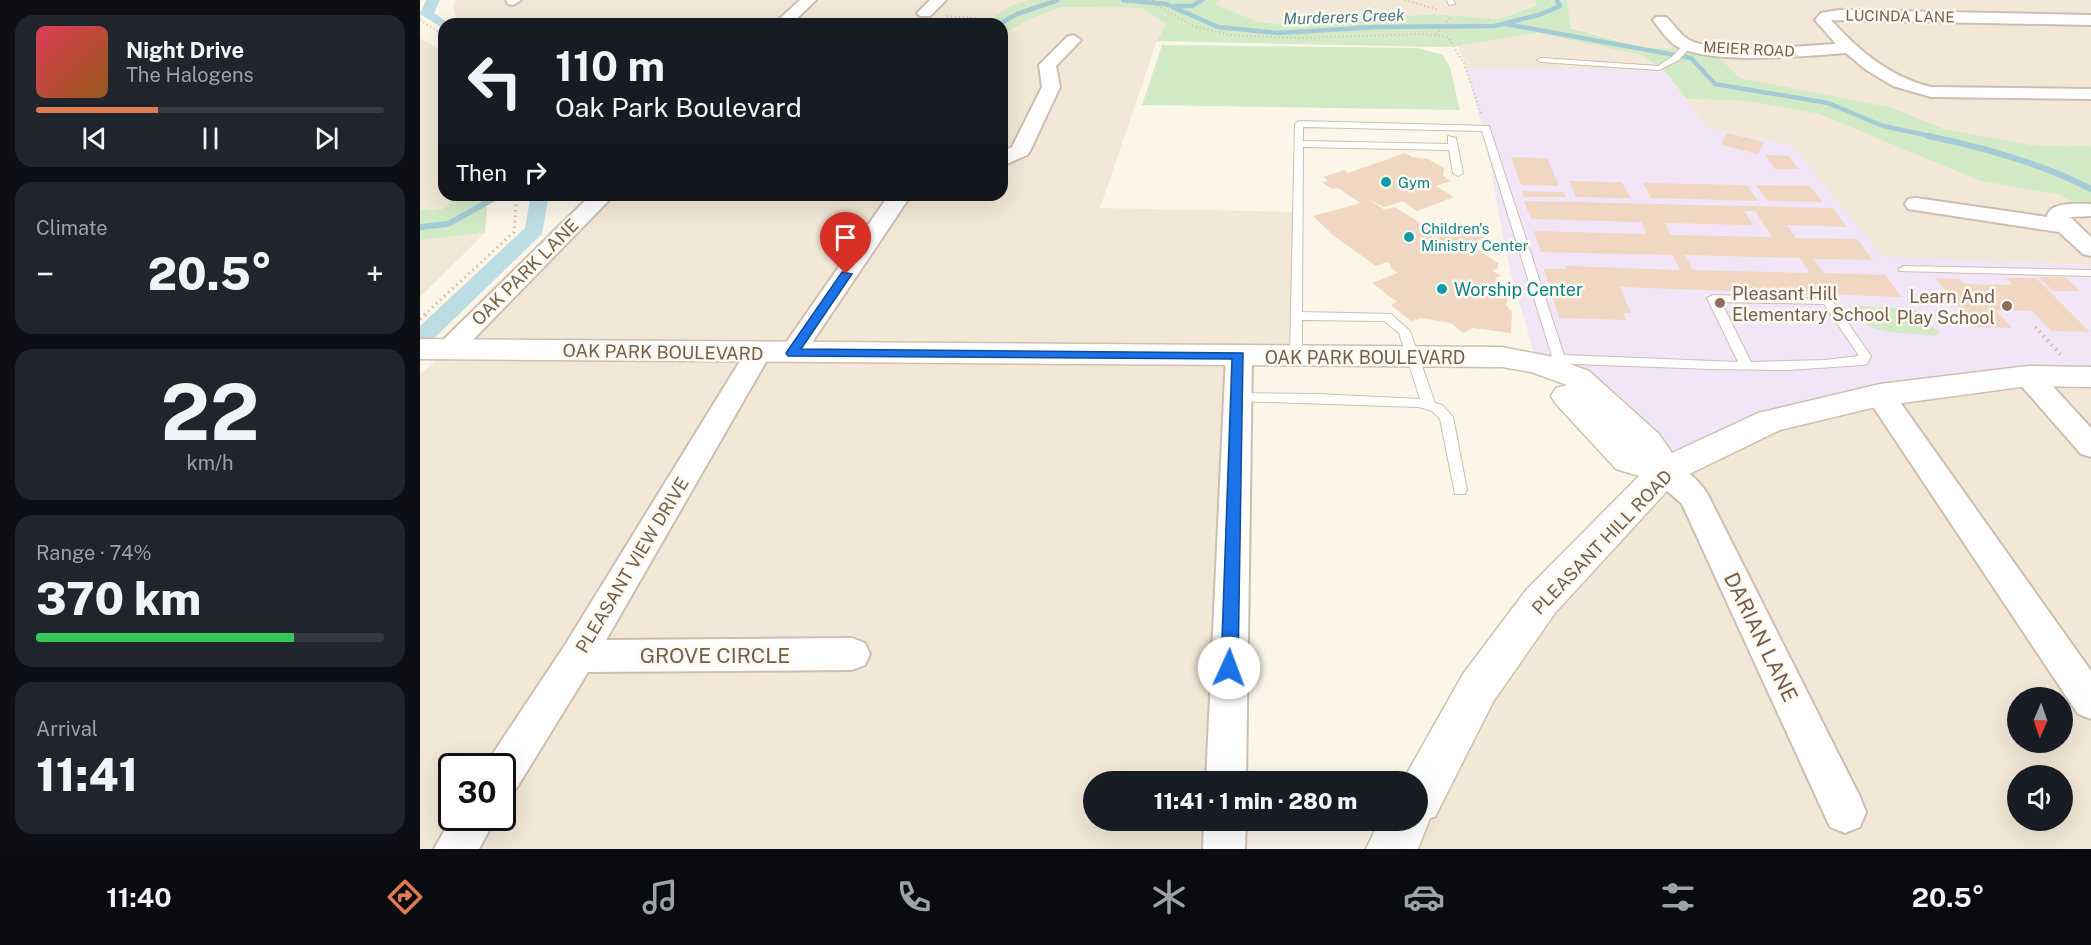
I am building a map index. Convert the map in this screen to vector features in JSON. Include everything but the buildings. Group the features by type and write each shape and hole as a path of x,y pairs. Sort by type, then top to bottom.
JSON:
{"street":[{"path":"789,18 809,0"},
{"path":"925,13 939,0"},
{"name":"LUCINDA LANE","path":"2091,20 1826,16 1823,20 1847,48 1909,88 1931,92 2091,94"},
{"name":"MEIER ROAD","path":"1661,20 1684,44 1681,52 1724,50 1787,52 1847,48"},
{"path":"1008,157 1020,151 1051,87 1047,65 1073,40"},
{"name":"OAK PARK LANE","path":"431,349 596,201"},
{"path":"792,353 896,201"},
{"path":"1916,204 2066,226"},
{"path":"2091,210 2063,211 2057,215 2091,249"},
{"name":"OAK PARK BOULEVARD","path":"431,349 1502,357 1549,364"},
{"name":"PLEASANT VIEW DRIVE","path":"516,753 578,656 758,353"},
{"path":"1226,771 1239,356"},
{"path":"1549,364 1554,382 1628,460 1665,471"},
{"path":"2028,376 2091,447"},
{"name":"PLEASANT HILL ROAD","path":"1428,781 1478,688 1540,601 1665,471 1770,421 1880,395 2028,376 2091,377"},
{"path":"1880,395 2091,702"},
{"name":"DARIAN LANE","path":"1665,471 1694,497 1845,812"},
{"name":"GROVE CIRCLE","path":"578,656 852,654"},
{"path":"455,849 467,831"},
{"path":"1224,849 1225,831"},
{"path":"1391,849 1401,831"}],"lane":[{"path":"1541,60 1659,68 1681,52"},
{"path":"1296,357 1299,124 1486,128 1549,364 1746,365 1822,365 1863,361 1865,356 1827,301 1713,298 1746,365"},
{"path":"1449,127 1458,173"},
{"path":"1299,144 1453,147"},
{"path":"1904,269 2091,273"},
{"path":"1297,316 1387,317 1404,331 1429,405"},
{"path":"1237,397 1317,398 1429,405 1443,412 1446,417 1460,490"}],"path":[{"path":"1005,18 1052,0"},
{"path":"1405,0 1442,11"},
{"path":"1153,1 1169,9 1182,22 1209,31 1301,37 1436,34 1448,38 1464,64 1486,128"},
{"path":"925,13 966,18"},
{"path":"420,20 438,31"},
{"path":"1436,34 1451,20"},
{"path":"420,319 514,232 517,201"}],"shaded area":[{"path":"456,0 1030,0 1012,5 992,18 456,18 453,6"},
{"path":"1222,0 1535,0 1538,4 1499,19 1435,14 1293,25 1259,22 1215,4"},
{"path":"1567,0 2091,0 2091,146 2032,145 1945,129 1890,107 1740,78 1710,49 1644,48 1571,27"},
{"path":"1063,7 1141,8 1166,24 1157,41 1100,208 1298,212 1296,357 1239,355 1226,771 1083,771 1083,831 1225,831 1224,849 420,849 420,374 448,350 597,201 1008,201 1008,32 1030,19"},
{"path":"1537,33 1642,55 1665,71 1466,68 1458,46"},
{"path":"420,38 438,49 438,201 453,201 443,209 420,210"},
{"name":"Pleasant Hill Elementary School","path":"1466,68 1665,71 1707,128 1793,146 1883,257 2091,265 2091,377 1770,421 1665,471 1647,442 1537,363 1509,267 1484,134"},
{"path":"1686,99 1747,101 1819,114 1980,181 2061,195 2081,210 2091,210 2091,265 1883,257 1793,146 1707,128"},
{"path":"485,233 420,297 420,240"},
{"path":"2091,377 2091,849 1391,849 1408,831 1428,831 1428,781 1478,688 1665,471 1770,421"}],"green space":[{"path":"1030,0 1222,0 1215,4 1259,22 1293,25 1435,14 1499,19 1537,5 1535,0 1567,0 1571,28 1644,48 1710,49 1740,78 1890,107 1945,129 2032,145 2091,146 2091,210 2081,210 2061,195 1980,181 1819,114 1747,101 1686,99 1665,71 1642,55 1537,33 1458,46 1438,47 1157,41 1166,24 1141,8 1063,7 1030,19 1008,32 1008,18 992,18 1012,5"},
{"path":"1162,45 1418,48 1443,55 1450,67 1460,110 1142,105"},
{"path":"453,201 488,201 485,233 420,240 420,210 443,209"},
{"path":"1854,305 1916,310 1927,324 1941,332 1935,336 1878,330 1859,319 1850,309"}],"waterway":[{"path":"433,0 427,14 438,21"},
{"name":"Murderers Creek","path":"1008,19 1058,0"},
{"name":"Murderers Creek","path":"1123,0 1166,4 1218,27 1277,33 1377,27 1494,26 1539,15 1560,6 1557,0"},
{"path":"1175,6 1192,6 1202,0"},
{"path":"1506,24 1691,58 1715,84 1828,103 1883,126 1935,137"},
{"path":"1928,136 2011,157 2091,189"},
{"name":"Murderers Creek","path":"420,227 448,224 489,201"},
{"path":"420,339 535,230 539,201"}],"place":[{"name":"Gym","path":"1386,182"},
{"name":"Children's Ministry Center","path":"1409,237"},
{"name":"Worship Center","path":"1442,289"},
{"name":"Pleasant Hill Elementary School","path":"1720,303"},
{"name":"Learn And Play School","path":"2007,306"}],"route":[{"path":"846,274 792,353 1239,356 1229,668"}]}
